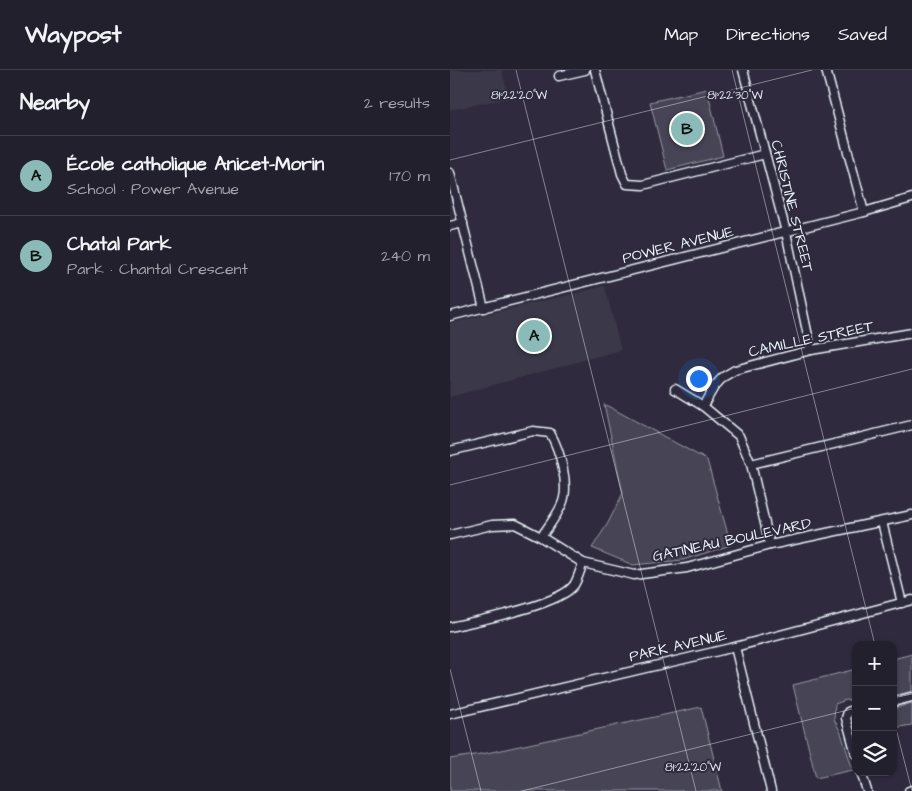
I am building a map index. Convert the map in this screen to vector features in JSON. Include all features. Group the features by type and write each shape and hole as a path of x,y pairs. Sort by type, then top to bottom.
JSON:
{"street":[{"path":"559,76 585,70"},
{"path":"595,70 622,174 627,184 643,186 765,154"},
{"name":"CHRISTINE STREET","path":"743,70 786,232 811,350"},
{"path":"826,70 864,212"},
{"path":"450,173 484,308"},
{"name":"POWER AVENUE","path":"450,316 786,232 912,198"},
{"path":"450,226 463,223"},
{"name":"CAMILLE STREET","path":"703,406 714,386 723,377 735,370 811,350 912,333"},
{"path":"675,389 703,406 739,436 751,464 770,545"},
{"path":"751,464 912,425"},
{"path":"450,451 533,431 550,433 556,444 566,488 562,504 541,537"},
{"name":"GATINEAU BOULEVARD","path":"450,535 492,525 515,524 541,537 583,563 634,575 687,568 770,545 912,515"},
{"path":"882,522 902,603"},
{"path":"450,627 532,607 558,597 574,586 583,563"},
{"name":"PARK AVENUE","path":"450,714 735,647 912,600"},
{"path":"735,647 771,791"},
{"path":"897,701 912,697"},
{"path":"852,710 848,712 846,718 852,740"},
{"path":"862,776 867,791"}],"shaded area":[{"path":"450,70 502,70 509,98 450,110"},
{"path":"707,89 723,156 667,170 650,102"},
{"path":"605,286 621,350 450,397 450,323"},
{"path":"604,404 707,460 731,545 683,560 633,565 592,548 608,523 623,493"},
{"path":"912,654 912,691 897,695 897,686 897,658"},
{"path":"852,670 852,701 846,700 835,704 834,719 841,733 852,770 816,778 793,685"},
{"path":"912,703 912,725 897,727 897,708"},
{"path":"701,707 722,791 450,791 450,759 487,753"}],"place":[{"name":"Chatal Park","path":"687,129"},
{"name":"École catholique Anicet-Morin","path":"534,336"}]}
